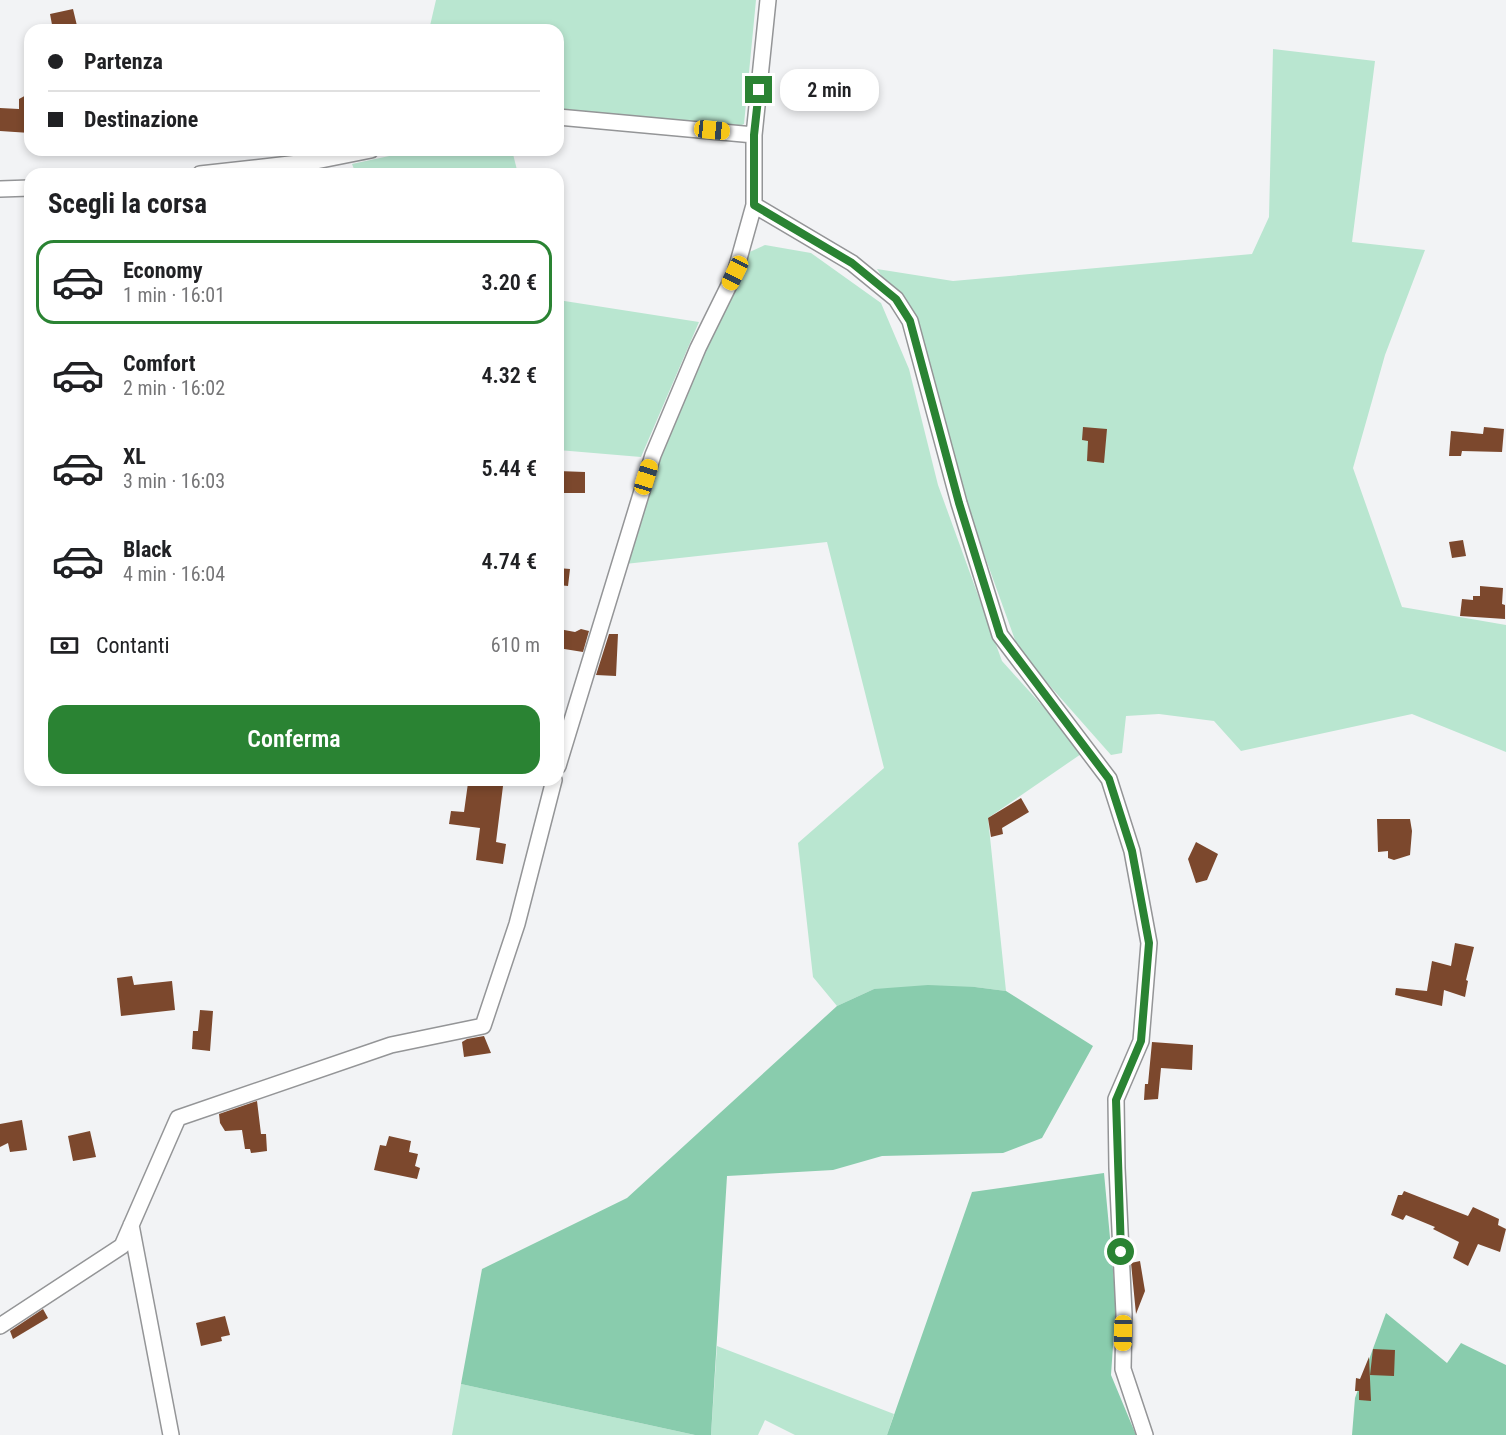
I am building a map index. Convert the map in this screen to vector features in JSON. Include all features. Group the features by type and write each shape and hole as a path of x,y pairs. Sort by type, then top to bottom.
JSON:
{"street":[{"path":"564,746 653,454 698,348 735,273 754,205 754,135 768,0"},
{"path":"564,118 754,135"},
{"path":"254,168 341,156"},
{"path":"0,189 24,188"},
{"path":"754,205 852,263 896,299 910,321 956,492 1000,635 1109,779 1132,851 1149,943 1141,1041 1116,1100 1117,1168 1124,1314 1123,1369 1145,1435"},
{"path":"0,1326 122,1246 178,1118 391,1045 483,1026 517,924 552,786"},
{"path":"131,1225 171,1435"}],"green space":[{"path":"436,0 756,0 744,124 732,129 564,113 564,24 430,24"},
{"path":"1273,49 1375,61 1352,242 1425,250 1385,355 1353,468 1402,607 1506,625 1506,752 1412,714 1241,751 1214,721 1159,714 1126,716 1122,753 1111,755 1019,651 957,479 917,331 877,269 953,281 1252,254 1269,217"},
{"path":"389,156 514,156 516,168 354,168 352,164"},
{"path":"765,245 811,253 881,303 909,369 938,485 1002,661 1084,752 988,818 1006,991 975,987 874,989 837,1006 813,977 798,843 884,768 827,542 625,564 672,398 743,255"},
{"path":"564,301 699,322 641,457 564,451"},
{"path":"928,985 1006,991 1093,1046 1042,1138 1003,1153 882,1156 833,1170 727,1176 711,1435 695,1435 461,1384 482,1269 627,1198 837,1006 874,989"},
{"path":"1104,1173 1116,1302 1111,1375 1136,1435 887,1435 972,1192"},
{"path":"1386,1313 1447,1363 1461,1343 1506,1365 1506,1435 1352,1435 1355,1398"},
{"path":"717,1346 894,1414 887,1435 795,1435 765,1420 758,1435 711,1435"},
{"path":"461,1384 695,1435 452,1435"}],"building":[{"path":"73,9 77,24 52,24 50,14"},
{"path":"24,96 24,133 0,131 0,108 19,109 19,99"},
{"path":"1083,427 1107,429 1104,463 1087,461 1088,441 1082,440"},
{"path":"1484,427 1504,429 1502,452 1462,451 1461,456 1449,456 1451,431 1483,434"},
{"path":"564,471 585,472 585,493 564,493"},
{"path":"1463,540 1466,556 1452,558 1449,542"},
{"path":"564,568 570,569 568,586 564,586"},
{"path":"1480,586 1503,588 1502,604 1505,605 1505,619 1460,616 1462,599 1473,600 1473,596 1480,596"},
{"path":"564,630 589,631 583,652 564,649"},
{"path":"609,634 618,634 616,676 596,675"},
{"path":"468,786 503,786 496,842 506,844 503,864 476,860 480,828 449,824 451,811 464,812"},
{"path":"1021,798 1029,812 1002,828 1003,834 991,837 988,818"},
{"path":"1377,819 1410,819 1412,831 1410,855 1394,860 1388,858 1388,851 1378,852"},
{"path":"1196,842 1218,854 1207,880 1196,883 1188,859"},
{"path":"1455,943 1474,947 1466,980 1468,981 1465,997 1444,990 1442,1006 1395,995 1396,988 1427,991 1432,961 1451,966"},
{"path":"132,976 134,985 172,981 175,1010 121,1016 117,978"},
{"path":"200,1010 213,1011 210,1051 192,1049 193,1031 198,1031"},
{"path":"484,1036 491,1053 464,1057 462,1042"},
{"path":"1152,1042 1193,1045 1192,1070 1161,1068 1158,1099 1144,1100 1145,1084 1148,1084"},
{"path":"257,1101 261,1134 266,1134 267,1151 251,1153 250,1149 245,1149 242,1130 225,1131 220,1123 219,1114"},
{"path":"22,1120 27,1150 10,1152 8,1143 0,1147 0,1124"},
{"path":"90,1131 96,1157 73,1161 68,1136"},
{"path":"389,1136 411,1141 409,1152 418,1154 415,1166 420,1168 417,1179 374,1170 380,1145 386,1146"},
{"path":"1404,1191 1468,1216 1473,1207 1499,1219 1498,1225 1506,1229 1500,1252 1478,1244 1468,1266 1453,1258 1459,1242 1433,1229 1435,1227 1406,1215 1403,1220 1391,1215 1398,1195 1402,1195"},
{"path":"1140,1261 1145,1291 1136,1314 1131,1263"},
{"path":"43,1309 48,1318 13,1339 10,1331"},
{"path":"225,1316 230,1335 221,1337 222,1341 201,1346 196,1323"},
{"path":"1373,1349 1395,1350 1394,1376 1370,1375"},
{"path":"1369,1357 1371,1401 1359,1400 1359,1391 1355,1391 1356,1378 1360,1379"}],"route":[{"path":"759,90 754,135 754,205 852,263 896,299 910,321 959,503 1000,635 1109,779 1132,851 1149,943 1141,1041 1116,1100 1121,1252"}]}
